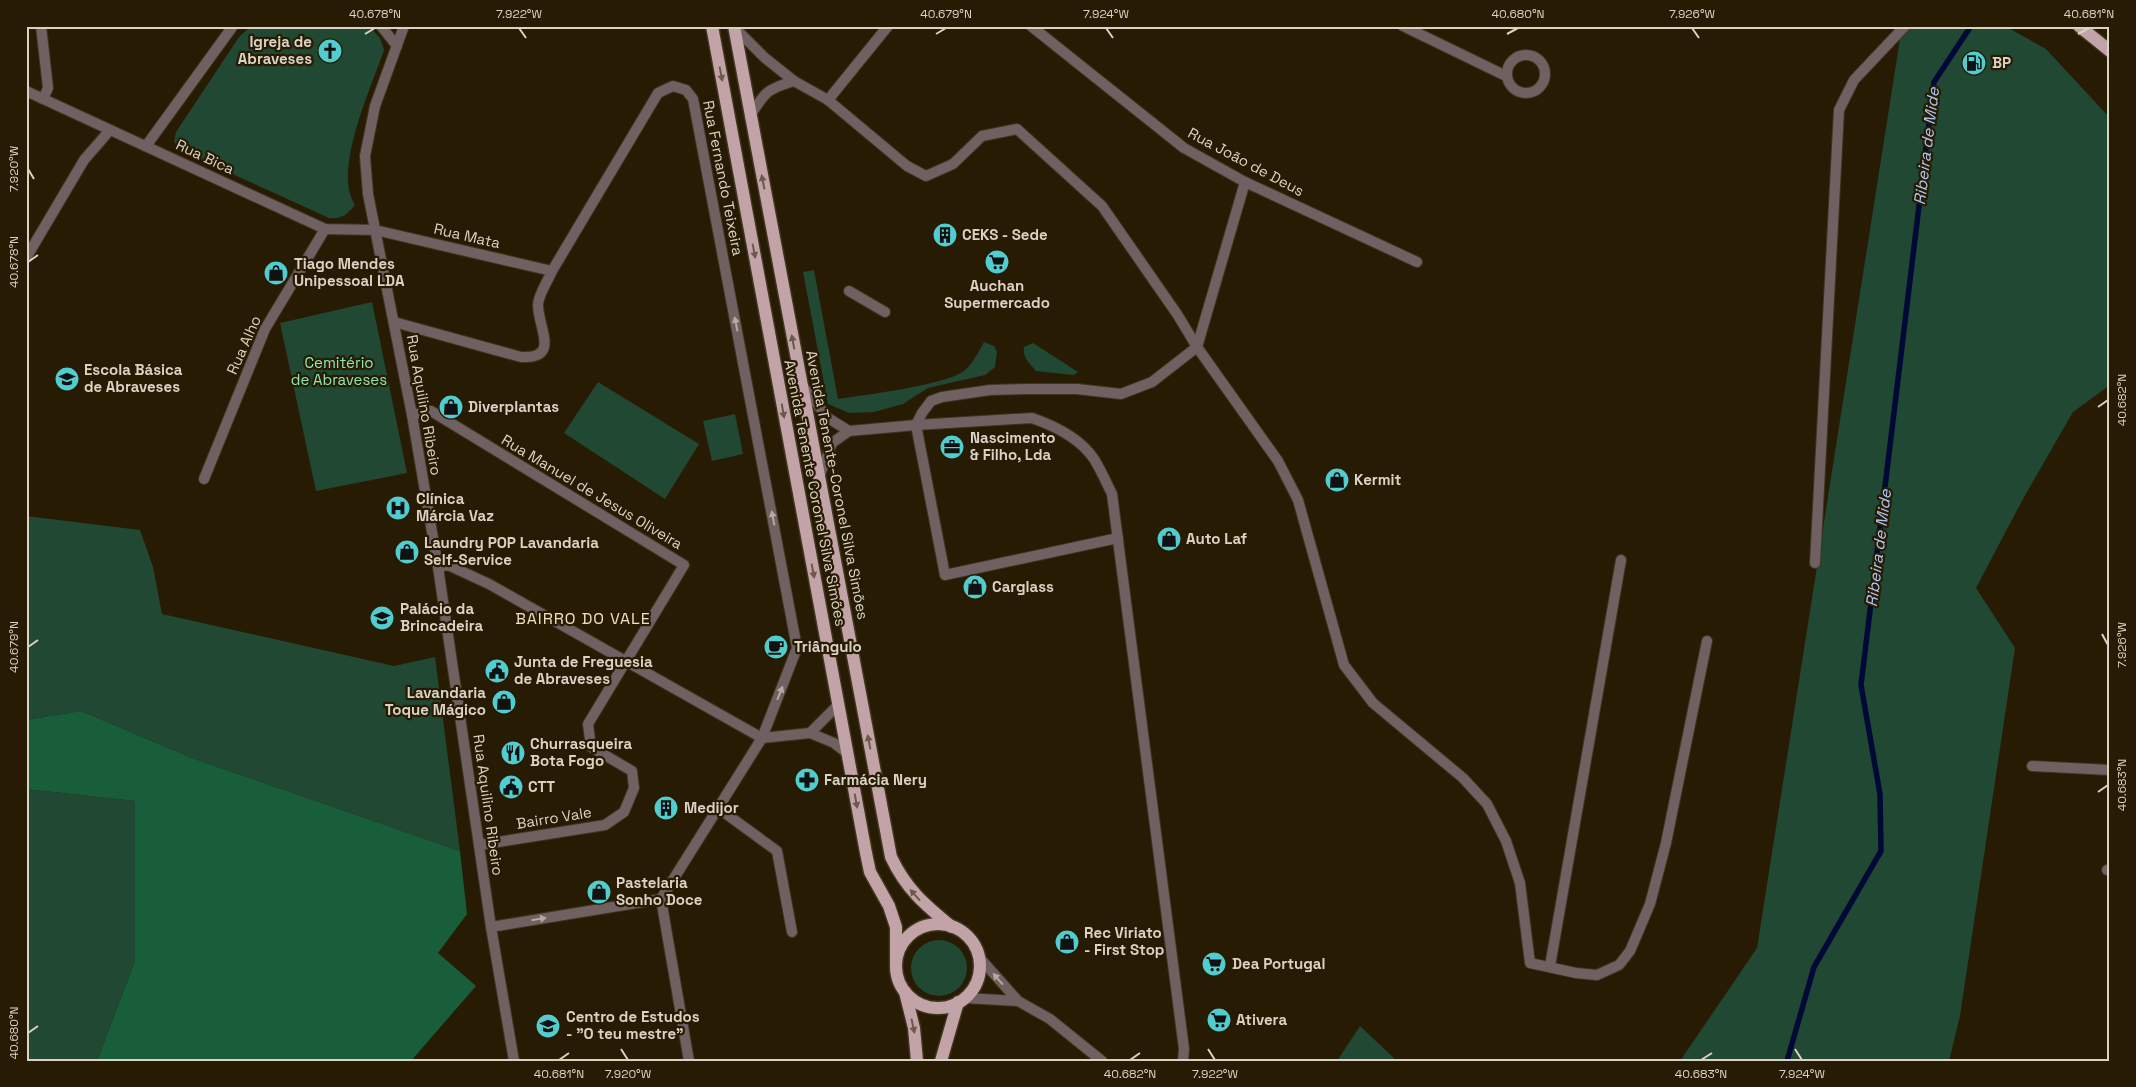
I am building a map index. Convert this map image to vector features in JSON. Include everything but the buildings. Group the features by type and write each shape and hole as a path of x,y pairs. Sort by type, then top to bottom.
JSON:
{"main road":[{"name":"Avenida Tenente Coronel Silva Simões","path":"712,26 870,872 889,906 896,927 896,961"},
{"path":"2079,26 2110,52"},
{"name":"Avenida Tenente-Coronel Silva Simões","path":"734,27 800,384 891,857 900,876 913,893 924,905 952,927"},
{"path":"918,1061 914,1028 904,992 899,982 896,961 906,938 916,930 940,924 952,927 969,939 979,957 979,971 976,984 962,1000 941,1061"},
{"path":"904,992 918,1003 935,1008 947,1007 962,1000"}],"street":[{"path":"42,26 48,88 43,99"},
{"path":"146,146 233,26"},
{"path":"381,26 397,46"},
{"name":"Rua Aquilino Ribeiro","path":"404,26 375,106 365,156 368,194 412,415 438,567 491,927 514,1061"},
{"path":"828,100 888,26"},
{"name":"Rua João de Deus","path":"1031,26 1184,148 1245,182 1417,262"},
{"path":"1403,26 1506,76"},
{"path":"1815,563 1840,110 1854,80 1905,26"},
{"path":"734,27 765,58 794,81 828,100 908,166 926,176 953,164 982,136 1017,128 1102,206 1177,314 1196,347 1278,461 1298,500 1344,665 1374,703 1463,778 1487,804 1506,841 1520,883 1530,963 1576,973 1598,975 1620,965 1630,951 1650,904 1666,843 1707,641"},
{"path":"750,116 762,97 771,88 794,81"},
{"name":"Rua Fernando Teixeira","path":"394,322 520,357 534,358 541,354 545,344 538,303 552,272 658,93 672,86 686,90 694,99 798,648 762,738 661,899"},
{"name":"Rua Bica","path":"26,91 325,229 375,230"},
{"path":"26,258 84,160 110,130"},
{"path":"1118,538 944,575 916,425 931,401 942,397 990,390 1027,389 1077,390 1121,394 1152,382 1196,347 1245,182"},
{"name":"Rua Alho","path":"204,479 265,329 325,229"},
{"name":"Rua Mata","path":"375,230 552,272"},
{"path":"849,291 885,312"},
{"path":"800,384 828,418 849,431"},
{"name":"Rua Manuel de Jesus Oliveira","path":"412,415 431,411 684,565 624,662"},
{"path":"819,478 832,444 849,431 916,425 1032,418 1066,432 1093,457 1112,494 1184,1049 1183,1061"},
{"path":"1550,966 1621,560"},
{"path":"438,567 448,565 489,584 624,662 762,738 810,733 834,743 847,753"},
{"name":"Bairro Vale","path":"479,845 605,825 624,812 634,788 632,771 591,747 588,724 624,662"},
{"path":"810,733 838,705"},
{"path":"2032,766 2110,770"},
{"path":"718,808 777,851 792,932"},
{"path":"491,927 661,899 689,1061"},
{"path":"979,957 1018,1001 1050,1019 1102,1061"},
{"path":"962,1000 1018,1001"}],"green space":[{"path":"251,26 369,26 380,38 384,50 363,106 351,151 348,172 349,190 355,205 344,216 329,218 180,150 174,142 176,132 239,37"},
{"path":"1902,26 2005,26 2046,49 2110,118 2110,385 2073,412 2023,499 1976,588 2015,648 1960,1016 1949,1061 1680,1061 1757,948"},
{"path":"814,270 838,399 924,385 956,375 971,364 984,342 994,346 997,352 995,367 985,375 928,388 903,404 874,412 849,413 828,404 803,272"},
{"name":"Cemitério de Abraveses","path":"372,302 407,473 316,491 280,323"},
{"path":"1033,343 1078,372 1074,375 1036,371 1024,354 1024,347"},
{"path":"598,382 699,444 665,499 564,433"},
{"path":"735,414 743,454 712,461 703,421"},
{"path":"26,516 140,530 153,567 162,614 394,666 435,657 460,851 192,758 81,711 26,720"},
{"path":"81,711 192,758 460,851 467,914 438,953 476,986 411,1061 97,1061 135,961 135,801 26,789 26,720"},
{"path":"26,789 135,801 135,961 97,1061 26,1061"},
{"path":"933,940 945,940 955,944 963,952 967,968 963,984 955,992 945,996 933,996 923,992 915,984 911,974 911,962 915,952 923,944"},
{"path":"1360,1026 1397,1061 1337,1061"}],"waterway":[{"name":"Ribeira de Mide","path":"1787,1061 1814,967 1881,851 1880,794 1861,685 1934,82 1971,26"}],"place":[{"name":"Igreja de Abraveses","path":"330,51"},
{"name":"BP","path":"1974,63"},
{"name":"CEKS - Sede","path":"945,235"},
{"name":"Auchan Supermercado","path":"997,262"},
{"name":"Tiago Mendes Unipessoal LDA","path":"276,273"},
{"name":"Escola Básica de Abraveses","path":"67,379"},
{"name":"Diverplantas","path":"451,407"},
{"name":"Nascimento & Filho, Lda","path":"952,447"},
{"name":"Kermit","path":"1337,480"},
{"name":"Clínica Márcia Vaz","path":"398,508"},
{"name":"Auto Laf","path":"1169,539"},
{"name":"Laundry POP Lavandaria Self-Service","path":"407,552"},
{"name":"Carglass","path":"975,587"},
{"name":"Palácio da Brincadeira","path":"382,618"},
{"name":"Triângulo","path":"776,647"},
{"name":"Junta de Freguesia de Abraveses","path":"497,671"},
{"name":"Lavandaria Toque Mágico","path":"504,702"},
{"name":"Churrasqueira Bota Fogo","path":"513,753"},
{"name":"Farmácia Nery","path":"807,780"},
{"name":"CTT","path":"511,787"},
{"name":"Medijor","path":"666,808"},
{"name":"Pastelaria Sonho Doce","path":"599,892"},
{"name":"Rec Viriato - First Stop","path":"1067,942"},
{"name":"Dea Portugal","path":"1214,964"},
{"name":"Ativera","path":"1219,1020"},
{"name":"Centro de Estudos - \"O teu mestre\"","path":"548,1026"}],"district":[{"name":"BAIRRO DO VALE","path":"583,618"}]}
